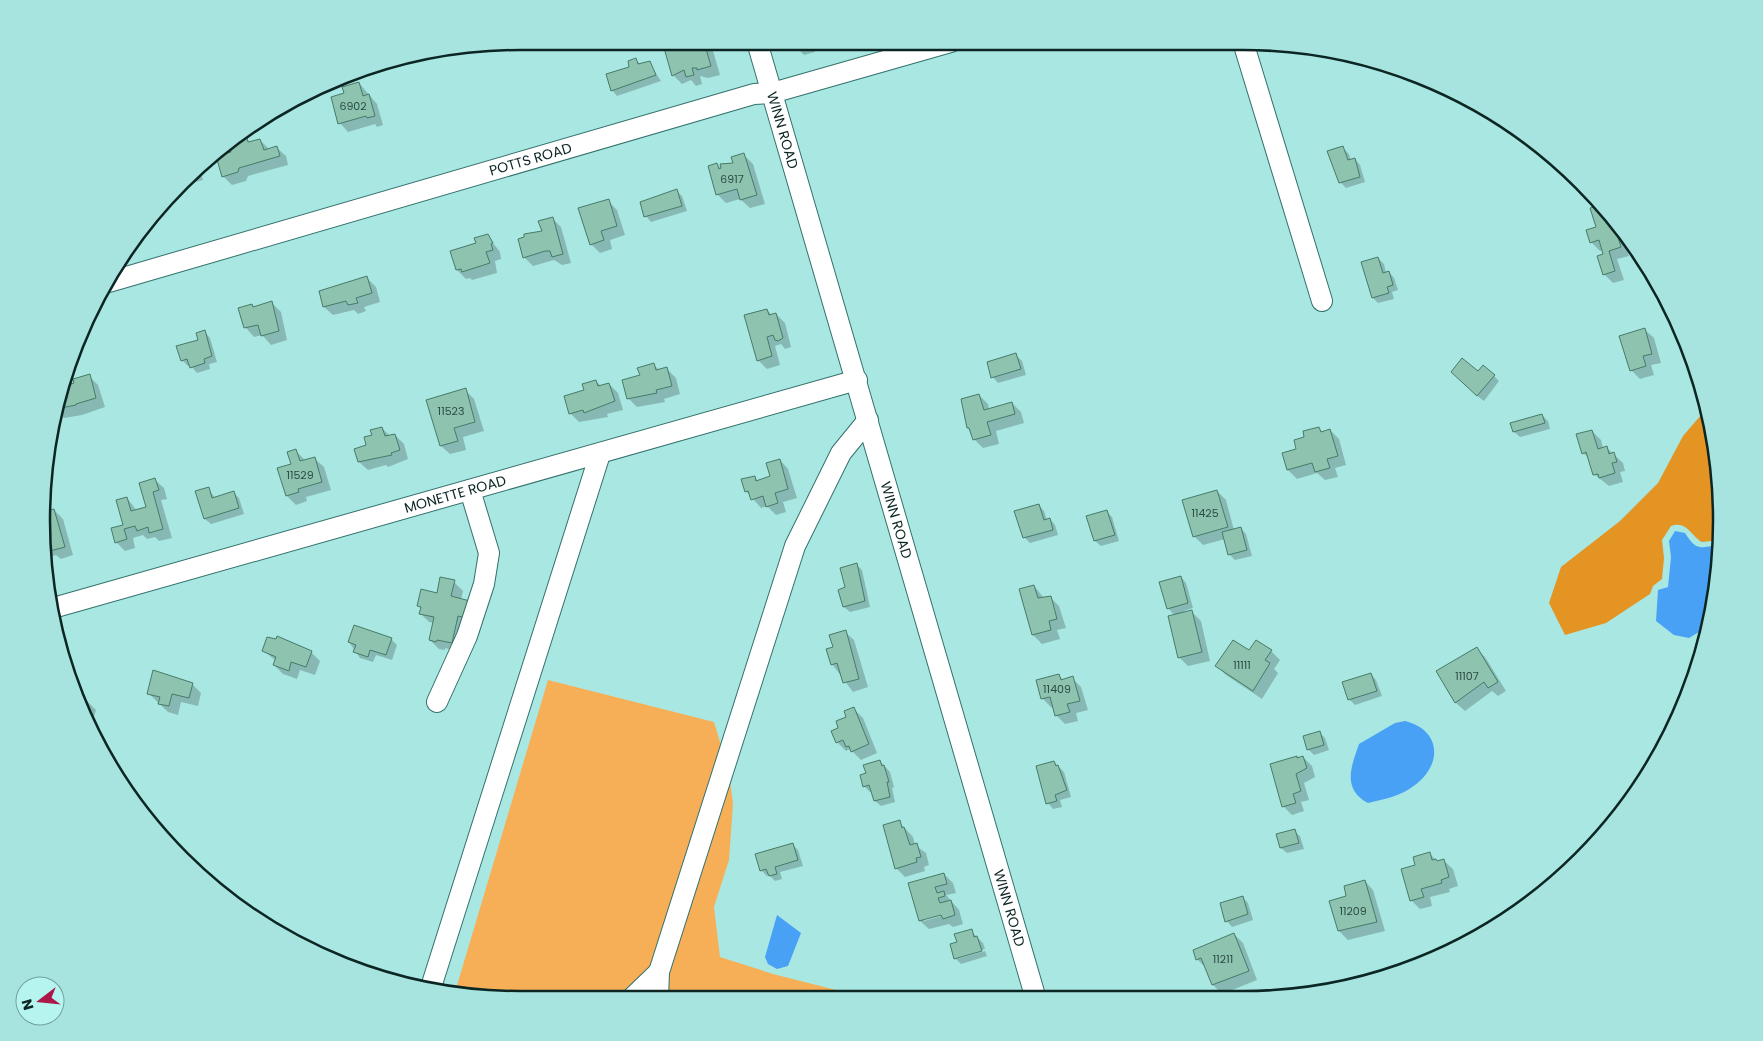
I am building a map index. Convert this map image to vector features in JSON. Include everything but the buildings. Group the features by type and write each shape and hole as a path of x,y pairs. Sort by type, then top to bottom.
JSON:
{"street":[{"name":"WINN ROAD","path":"759,50 1034,991"},
{"name":"POTTS ROAD","path":"116,280 754,94 772,93 923,50"},
{"path":"1245,50 1322,302"},
{"name":"MONETTE ROAD","path":"58,607 857,380"},
{"path":"659,991 660,972 795,546 841,453 868,420"},
{"path":"432,983 600,454"},
{"path":"437,702 467,636 484,584 490,553 470,490"},
{"path":"640,991 660,972"}],"shaded area":[{"path":"1701,415 1709,459 1712,490 1712,541 1702,542 1685,527 1681,525 1671,526 1662,540 1664,558 1662,579 1653,586 1650,594 1606,623 1565,635 1549,603 1561,567 1620,521 1658,483 1683,436"},
{"path":"548,680 714,722 729,772 733,804 729,860 714,907 720,957 773,974 838,991 520,991 457,987"}],"water":[{"path":"1675,531 1685,533 1696,546 1712,546 1709,582 1699,632 1689,638 1674,635 1656,621 1658,590 1668,587 1671,557 1669,541"},
{"path":"1405,721 1417,725 1426,732 1431,740 1434,758 1430,767 1424,777 1410,789 1393,797 1368,803 1354,791 1352,784 1351,769 1359,744 1395,723"},
{"path":"777,915 801,933 788,966 777,969 768,964 765,957"}]}
